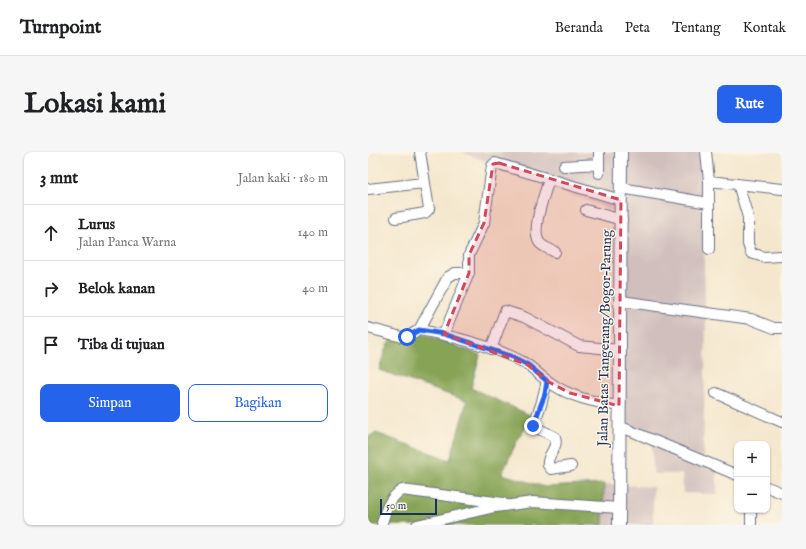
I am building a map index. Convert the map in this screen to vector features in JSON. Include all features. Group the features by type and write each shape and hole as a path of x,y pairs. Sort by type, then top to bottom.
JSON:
{"main road":[{"name":"Jalan Batas Tangerang/Bogor–Parung","path":"619,525 622,220 621,152"}],"street":[{"path":"396,218 428,212 429,206 420,152"},
{"path":"564,166 599,168 599,152"},
{"path":"706,152 709,181 709,249"},
{"path":"444,334 469,273 469,255 484,223 494,164 499,163 621,200"},
{"path":"549,179 539,214 537,237 541,244 555,252"},
{"path":"709,181 782,189"},
{"path":"368,189 424,182"},
{"path":"738,184 748,217 748,244 751,253 764,257 782,256"},
{"path":"621,188 709,203"},
{"path":"586,210 622,220"},
{"path":"368,328 402,338 407,337 419,330 448,277 451,274 469,273"},
{"path":"621,301 751,319 774,328 782,328"},
{"path":"491,349 505,311 524,317 579,346 620,350"},
{"path":"419,330 444,334 491,349 522,361 547,381 586,400 619,406"},
{"path":"547,381 541,405 532,426 555,437 556,440 554,450 548,460 548,465 551,469 571,466"},
{"path":"716,393 782,422"},
{"path":"619,426 734,474"},
{"path":"770,488 782,493"},
{"path":"382,523 387,505 395,495 402,490 513,504"},
{"path":"417,525 513,504 550,502 619,508"},
{"path":"751,513 751,525"}],"highlighted area":[{"path":"499,163 621,200 619,406 570,393 547,381 528,365 444,334 469,273 469,255 484,223 493,164"}],"shaded area":[{"path":"462,152 700,152 706,325 703,462 717,465 717,494 683,493 682,474 653,474 652,442 623,431 623,215"},
{"path":"604,484 653,487 653,525 603,525"}],"green space":[{"path":"413,330 480,355 471,388 532,416 517,441 502,474 545,487 604,484 603,525 368,525 368,437 376,433 450,460 467,401 379,370 388,343 397,336"}],"route":[{"path":"407,337 419,330 444,334 500,352 528,365 547,381 545,394 532,425 533,426"}]}
